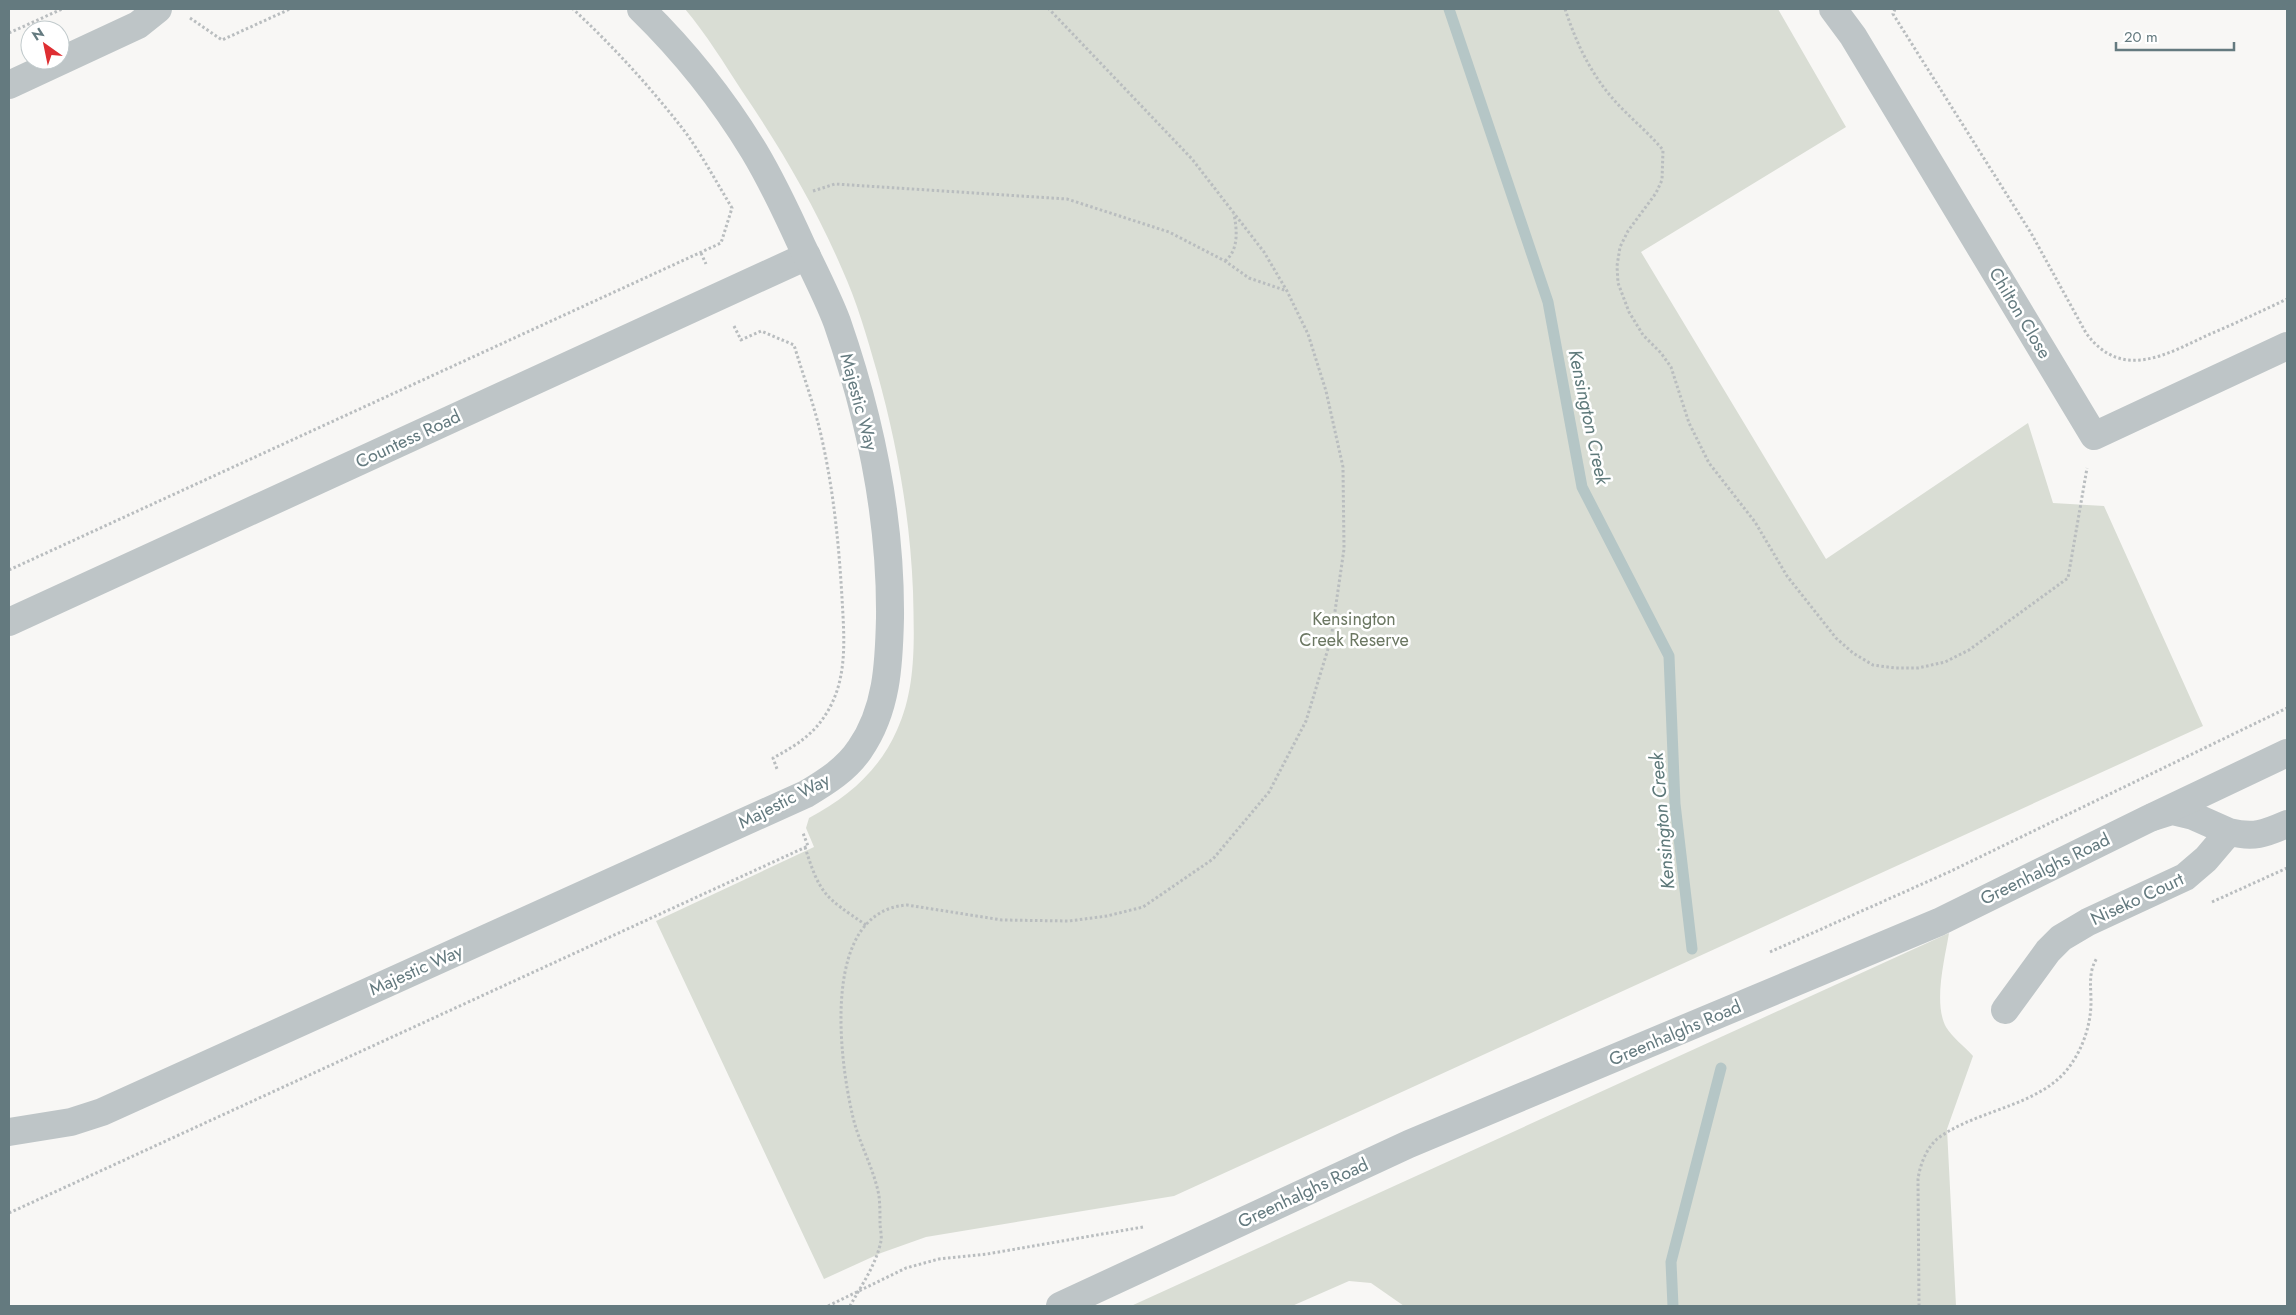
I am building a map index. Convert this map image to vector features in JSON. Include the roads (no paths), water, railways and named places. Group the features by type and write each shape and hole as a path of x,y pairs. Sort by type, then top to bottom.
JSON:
{"street":[{"path":"9,85 138,25 158,9"},
{"name":"Majestic Way","path":"9,1132 71,1122 102,1112 806,794 835,775 853,759 861,748 879,712 889,667 889,582 886,533 877,469 863,409 836,321 782,203 753,150 676,46 641,9"},
{"name":"Chilton Close","path":"1834,9 1853,36 2094,436 2287,346"},
{"name":"Countess Road","path":"9,622 807,256"},
{"name":"Greenhalghs Road","path":"1060,1306 1409,1144 1939,922 2148,819 2287,754"},
{"path":"2148,819 2172,811 2193,816 2229,832 2250,836 2260,835 2287,824"},
{"name":"Niseko Court","path":"2006,1010 2048,951 2061,938 2097,918 2185,878 2206,859 2229,832"}],"waterway":[{"name":"Kensington Creek","path":"1449,9 1548,302 1582,487 1669,656 1675,804 1692,949"},
{"name":"Kensington Creek","path":"1673,1306 1671,1262 1721,1068"}],"park label":[{"name":"Kensington Creek Reserve","path":"1354,629"}]}
